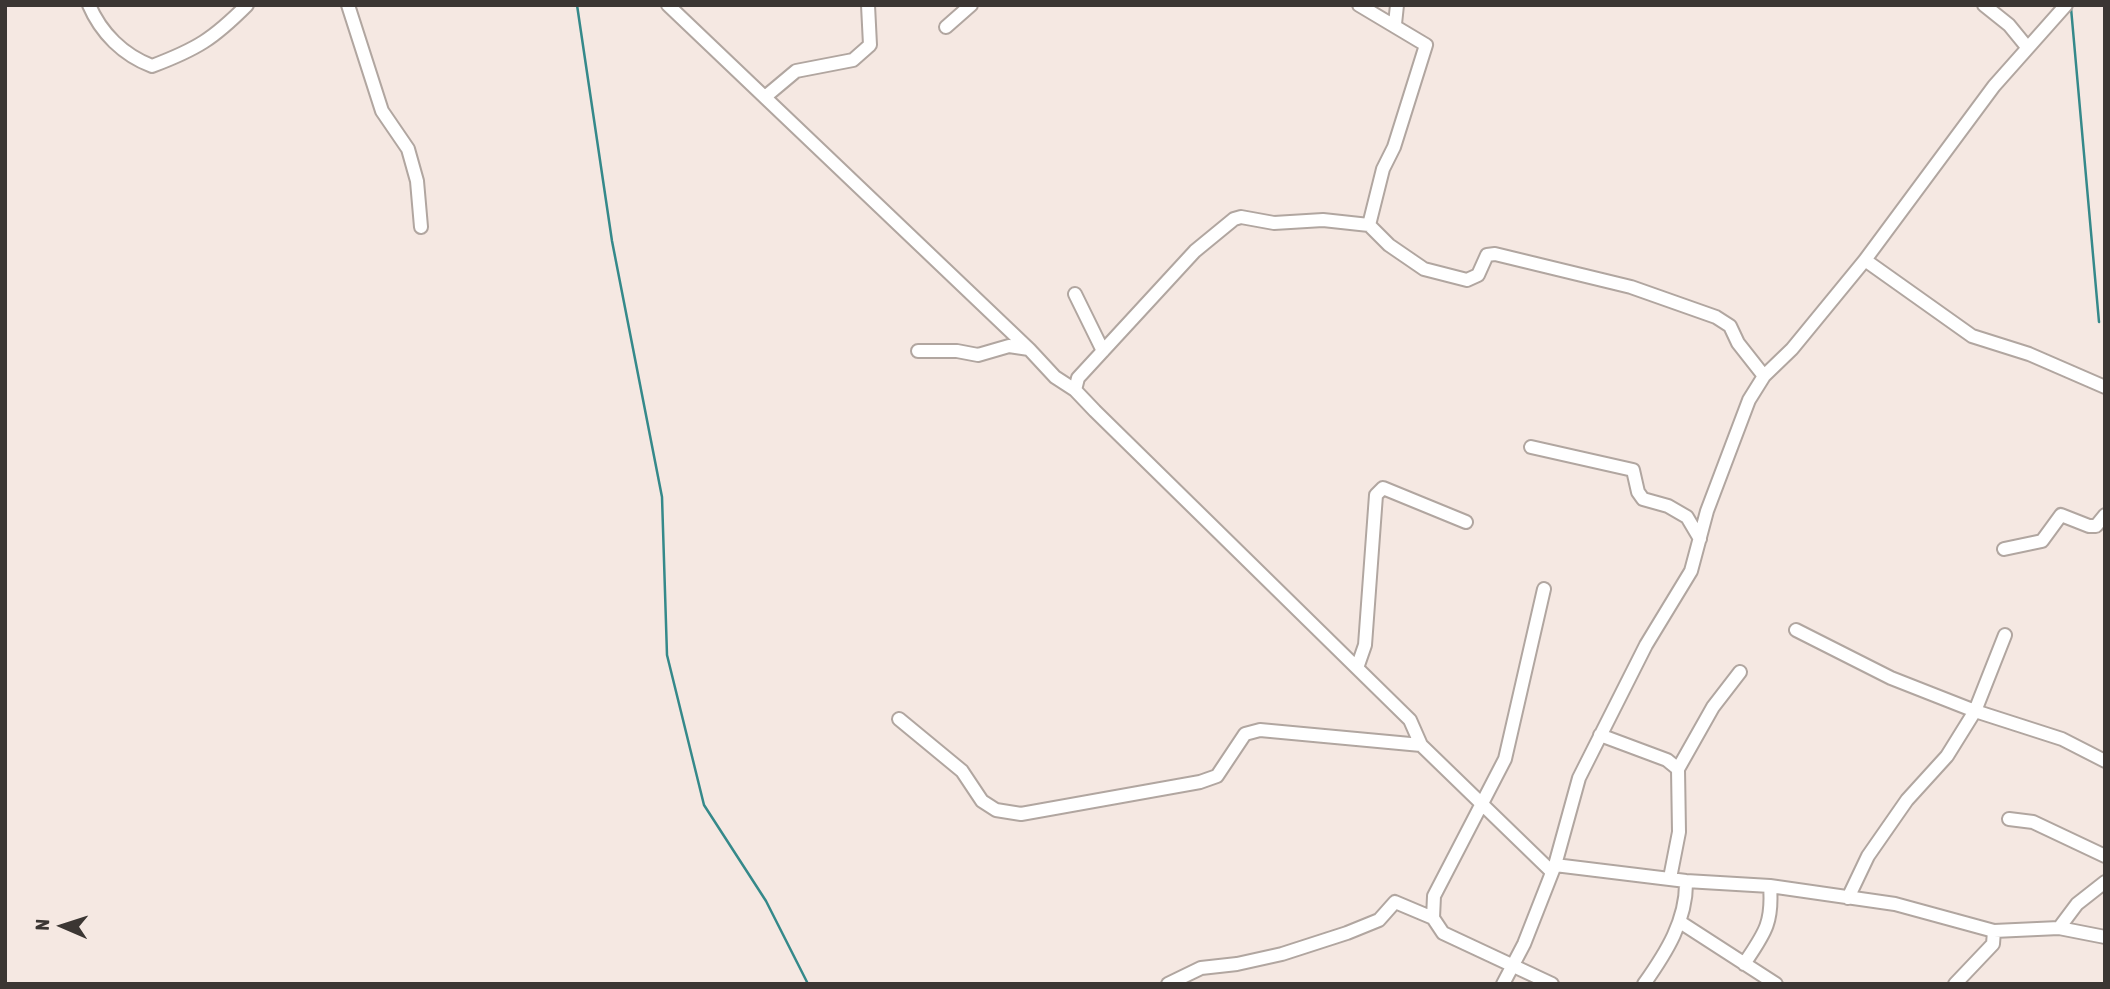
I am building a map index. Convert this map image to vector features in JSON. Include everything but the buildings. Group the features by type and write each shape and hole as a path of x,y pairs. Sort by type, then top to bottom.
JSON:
{"street":[{"path":"89,5 98,26 134,59 152,66 182,55 214,37 247,5"},
{"path":"348,5 382,111 408,149 417,181 421,227"},
{"path":"667,5 1029,349 1055,377 1075,390 1228,544 1410,720 1421,745 1553,869 1770,886 1895,904 1955,918 1994,931 2059,928 2105,937"},
{"path":"765,97 796,71 853,60 870,46 868,5"},
{"path":"946,27 971,5"},
{"path":"1359,5 1395,24 1426,45 1394,147 1383,169 1369,225"},
{"path":"1395,24 1397,5"},
{"path":"1984,5 2009,24 2027,47"},
{"path":"1503,984 1553,869 1579,778 1646,645 1691,571 1707,511 1749,400 1764,376 1792,349 1865,260 2027,47 2066,5"},
{"path":"1075,390 1077,378 1195,251 1241,216 1274,223 1322,220 1369,225 1389,245 1424,268 1456,277 1474,280 1487,255 1495,254 1631,287 1716,317 1730,326 1738,343 1764,376"},
{"path":"1865,260 1924,300"},
{"path":"1865,260 1972,336 2029,354 2105,387"},
{"path":"1075,294 1103,351"},
{"path":"918,351 957,351 978,355 1009,346 1029,349"},
{"path":"1531,447 1633,470 1638,492 1643,499 1687,516 1700,539"},
{"path":"1357,668 1365,645 1376,495 1383,488 1466,522"},
{"path":"2004,549 2042,541 2061,516 2096,526 2105,515"},
{"path":"1433,918 1434,896 1505,759 1544,589"},
{"path":"1796,630 1891,678 1975,711 2062,739 2105,761"},
{"path":"1848,898 1868,856 1907,800 1947,756 1975,711 2005,635"},
{"path":"1670,878 1679,832 1678,769 1713,707 1740,672"},
{"path":"899,719 962,771 982,801 996,810 1021,814 1200,782 1217,776 1245,734 1260,730 1421,745"},
{"path":"1600,735 1667,760 1678,769"},
{"path":"2008,819 2033,822 2105,856"},
{"path":"1644,984 1665,954 1680,922 1686,881"},
{"path":"2059,928 2077,904 2105,882"},
{"path":"1744,964 1762,937 1772,913 1770,886"},
{"path":"1168,984 1201,968 1237,964 1282,954 1347,933 1379,920 1395,902 1433,918 1443,933 1552,984"},
{"path":"1680,922 1776,984"},
{"path":"1955,984 1993,944 1994,931"}],"waterway":[{"path":"577,5 612,241 662,497 667,655 704,805 766,901 808,984"},
{"path":"2071,8 2099,322"}]}
